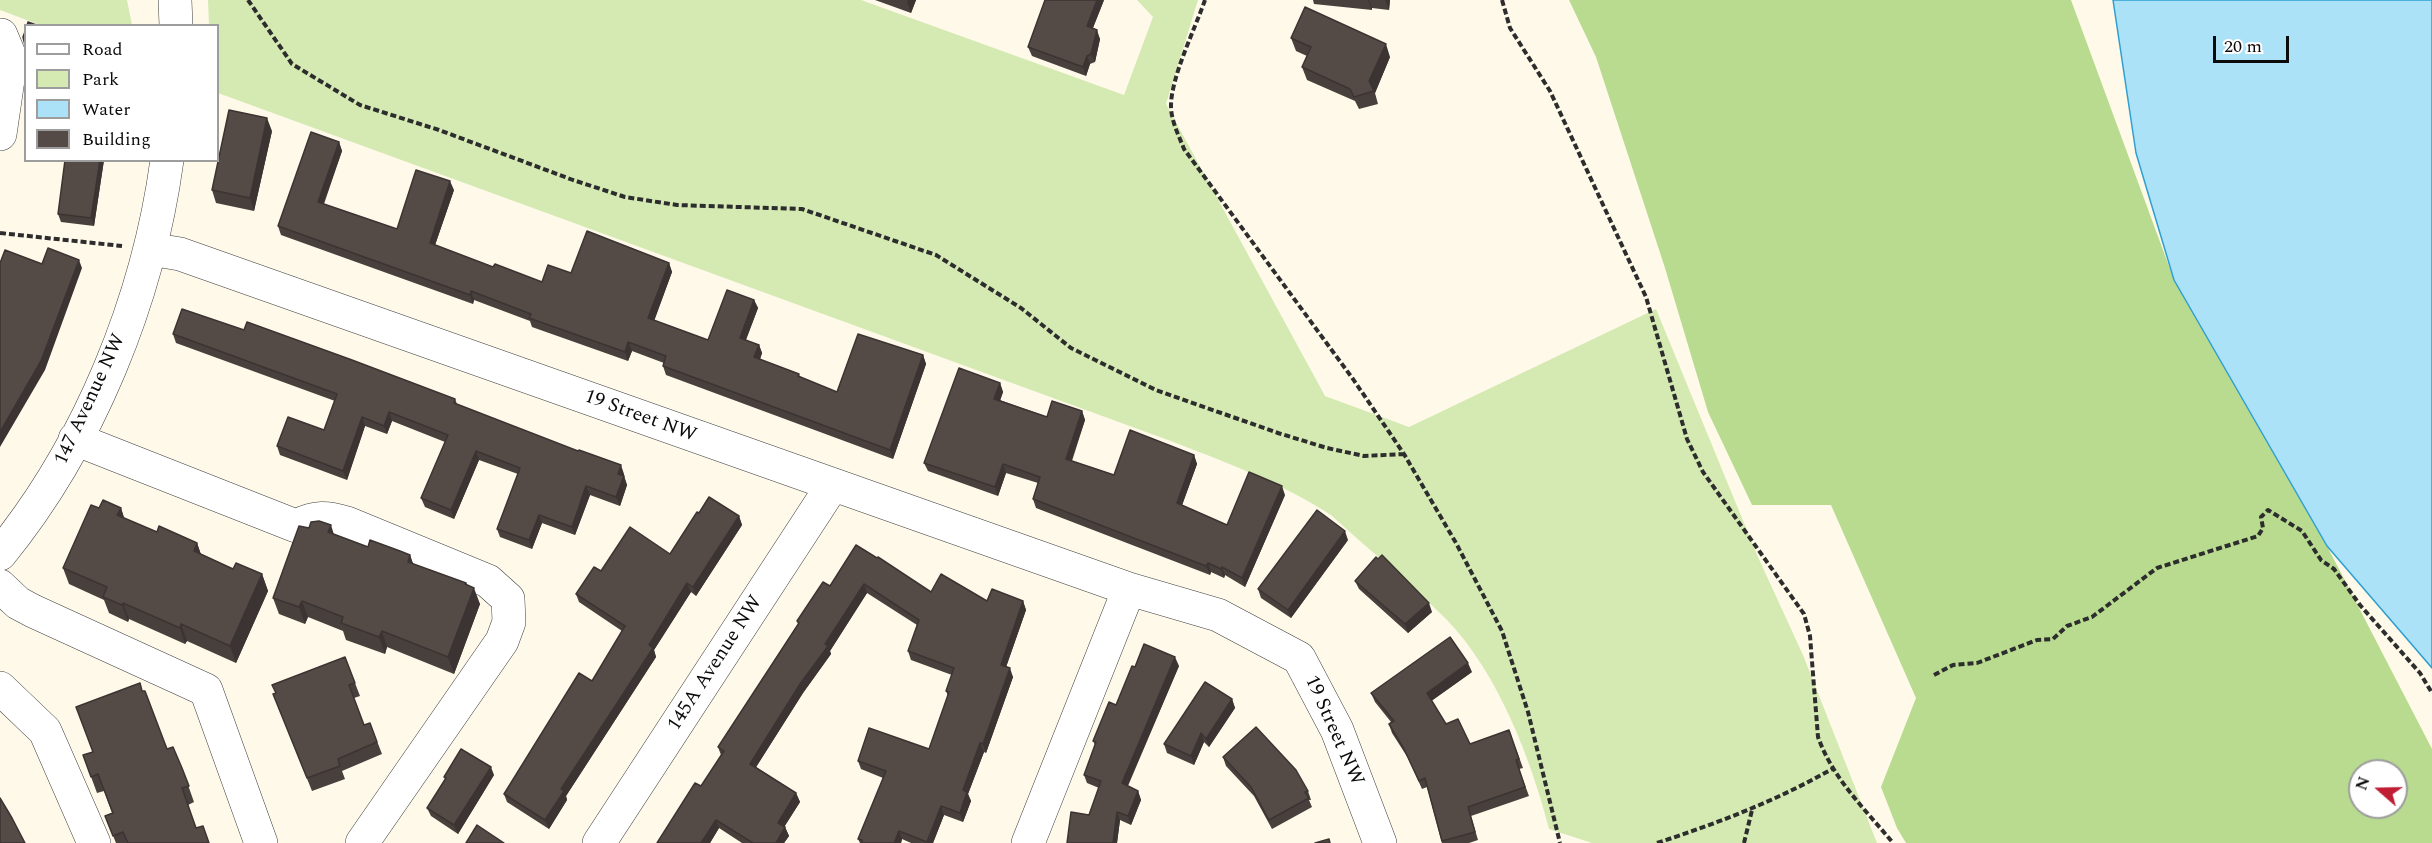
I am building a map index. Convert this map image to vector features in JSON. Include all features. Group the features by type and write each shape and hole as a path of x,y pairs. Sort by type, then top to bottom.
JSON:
{"street":[{"path":"175,0 176,24"},
{"path":"0,134 11,59 1,35"},
{"name":"147 Avenue NW","path":"0,554 47,489 104,383 129,319 150,249 167,162"},
{"name":"19 Street NW","path":"150,249 180,254 832,486 1129,589 1218,615 1299,658 1337,730 1380,843"},
{"path":"75,439 296,526 310,519 325,516 347,523 488,581 508,599 509,621 502,641 362,843"},
{"name":"145A Avenue NW","path":"599,843 832,486"},
{"path":"0,586 18,603 33,611 206,690 261,843"},
{"path":"1028,843 1129,589"},
{"path":"0,688 45,731 94,843"}],"path":[{"path":"248,0 292,64 360,105 439,130 625,197 677,205 802,209 936,255 1021,308 1071,348 1156,390 1278,434 1327,448 1364,456 1404,454"},
{"path":"1205,0 1174,87 1171,108 1174,124 1184,149 1353,379 1404,454 1451,534 1502,631 1528,712 1560,843"},
{"path":"1502,0 1510,28 1550,91 1646,297 1687,439 1703,472 1804,614 1810,636 1818,737 1832,769 1893,843"},
{"path":"0,233 150,249"},
{"path":"1934,675 1953,665 1977,663 2037,640 2053,639 2067,626 2092,617 2157,568 2258,536 2263,528 2261,517 2268,510 2302,531 2321,560 2334,569 2360,605 2420,673 2432,693"},
{"path":"1657,843 1752,810 1794,791 1832,769"},
{"path":"1744,843 1752,810"}],"green space":[{"path":"0,0 127,0 132,24 37,24 0,10"},
{"path":"208,0 861,0 1124,95 1153,17 1137,0 1198,0 1166,104 1325,396 1409,427 1656,309 1758,557 1803,655 1877,843 1592,843 1549,829 1533,774 1510,718 1482,665 1465,641 1419,593 1331,515 1312,503 1231,465 1168,440 219,93 219,24 209,24"},
{"path":"1569,0 2071,0 2174,280 2327,546 2432,749 2432,843 1906,843 1897,828 1881,787 1916,698 1831,505 1752,505 1708,412 1665,268 1596,57"}],"water":[{"path":"2113,0 2432,0 2432,668 2327,546 2174,280 2136,153"}],"building":[{"path":"1045,0 1097,0 1087,26 1097,30 1091,54 1087,56 1083,67 1028,47"},
{"path":"1305,7 1386,44 1369,81 1374,91 1354,97 1350,89 1302,67 1311,47 1291,38"},
{"path":"229,110 267,118 250,198 212,190"},
{"path":"311,132 339,142 318,202 397,229 416,170 450,181 430,243 493,267 495,264 542,282 548,265 571,273 587,231 669,263 648,318 708,340 727,290 754,300 740,338 759,345 754,357 799,374 798,376 837,392 858,334 923,355 890,450 663,366 666,356 628,342 625,352 529,318 531,314 471,291 470,295 278,226"},
{"path":"65,162 100,162 91,218 58,214"},
{"path":"48,248 79,260 41,361 0,432 0,263 5,250 42,264"},
{"path":"182,309 244,330 247,322 455,399 454,403 578,451 621,465 618,474 624,476 616,497 586,486 572,527 539,515 529,540 497,529 520,468 476,451 451,510 421,498 448,435 389,412 384,426 362,417 343,471 277,446 288,417 324,430 337,394 173,334"},
{"path":"959,368 1000,383 994,399 1047,417 1052,401 1082,411 1066,459 1114,475 1130,430 1194,455 1177,503 1227,525 1249,472 1282,486 1242,578 1222,567 1221,569 1208,563 1206,566 1033,499 1040,477 1003,464 995,487 924,463"},
{"path":"709,497 739,516 693,587 687,583 649,645 653,648 561,789 564,791 545,820 504,794 579,673 592,681 625,626 576,594 594,567 601,571 630,527 670,554"},
{"path":"103,500 121,508 117,515 157,532 159,526 197,543 194,551 233,569 236,563 262,574 230,646 181,624 180,628 123,603 122,605 103,597 107,587 63,568 91,505 99,508"},
{"path":"1317,510 1345,531 1288,610 1258,589"},
{"path":"319,521 331,525 328,532 368,547 370,540 400,551 410,555 408,562 474,588 448,657 382,631 379,637 341,623 343,617 302,601 299,607 273,598 299,526 309,528 311,522"},
{"path":"856,545 931,592 941,574 987,601 992,589 1023,601 1001,665 1010,668 983,744 980,743 963,790 967,792 960,813 941,806 927,842 899,831 894,843 862,843 862,840 858,839 886,771 858,761 869,728 929,749 949,692 946,691 954,668 908,651 919,620 864,584 825,644 828,646 800,684 750,764 796,793 778,823 785,827 776,843 753,843 716,820 701,843 657,843 695,783 701,786 724,751 718,747 823,582 830,586"},
{"path":"1382,555 1429,603 1405,624 1355,581 1376,557 1378,559"},
{"path":"1450,637 1468,663 1427,693 1446,724 1458,719 1470,744 1509,730 1525,787 1468,807 1475,832 1442,841 1425,778 1419,781 1389,724 1394,721 1371,693"},
{"path":"1144,644 1175,657 1122,783 1138,791 1128,816 1117,812 1113,843 1067,843 1071,812 1089,815 1101,781 1084,775 1096,742 1093,741 1109,702 1116,705"},
{"path":"345,657 355,683 349,685 364,725 370,723 377,742 338,759 340,766 307,778 273,694 276,693 272,685"},
{"path":"1205,682 1232,699 1206,739 1201,733 1191,756 1164,744"},
{"path":"140,683 167,749 173,747 189,786 182,788 196,828 203,826 209,843 128,843 123,832 113,836 105,816 113,813 98,774 91,777 83,755 93,752 76,707"},
{"path":"1256,727 1296,770 1308,791 1305,792 1309,798 1269,820 1251,787 1223,757"},
{"path":"461,749 491,767 454,825 427,808"},
{"path":"0,798 12,818 25,843 0,843"},
{"path":"477,825 504,843 466,843"},
{"path":"1329,839 1330,843 1315,843"}]}
